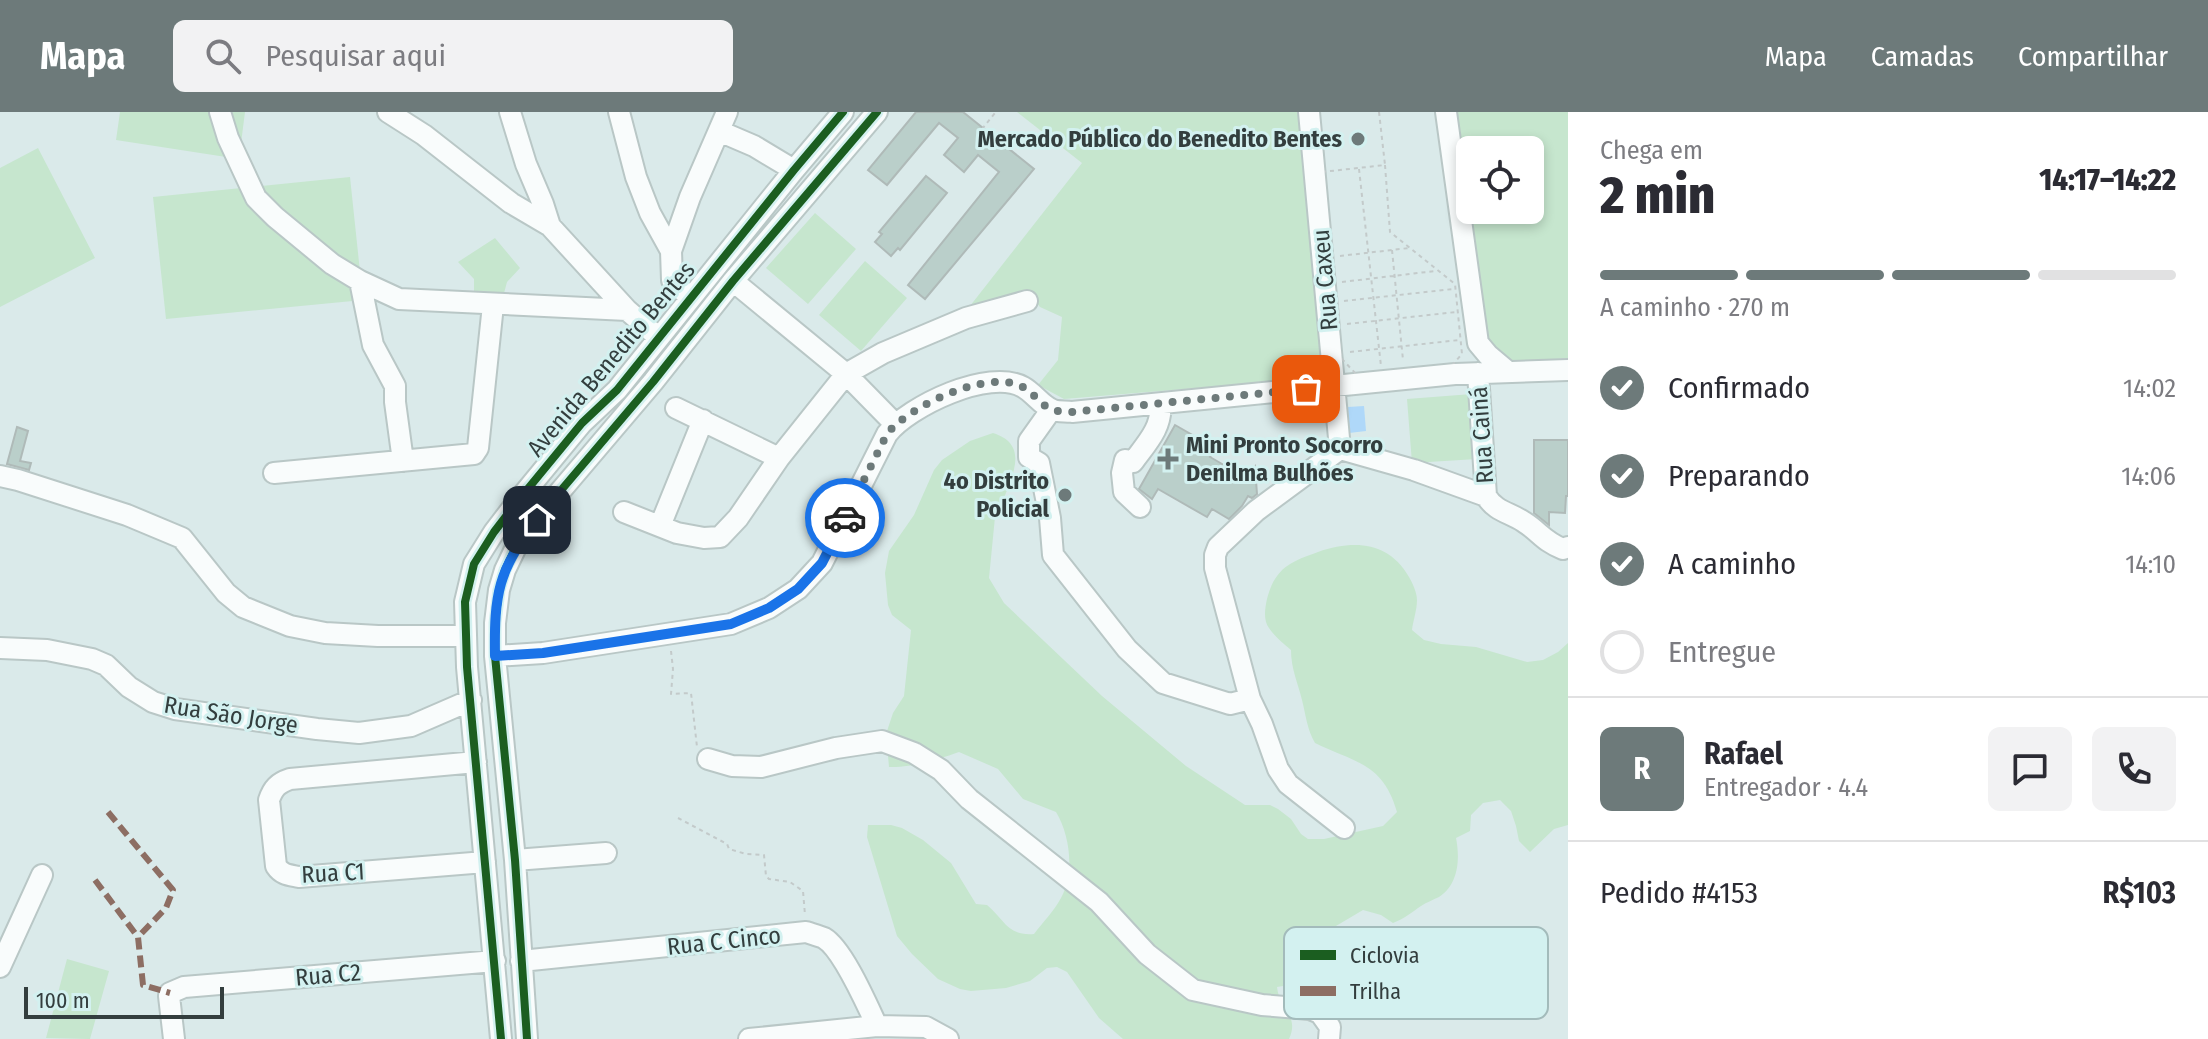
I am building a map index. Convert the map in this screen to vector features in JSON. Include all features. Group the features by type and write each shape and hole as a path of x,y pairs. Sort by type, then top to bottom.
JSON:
{"street":[{"path":"220,112 228,138 256,198 332,264 360,281 399,299 627,310"},
{"path":"388,112 424,135 511,203 550,226 627,310 659,338"},
{"path":"510,112 550,226"},
{"path":"619,112 636,177 650,213 671,251"},
{"name":"Avenida Benedito Bentes","path":"501,1039 466,636 465,602 474,564 494,532 582,423 617,390 843,112"},
{"name":"Avenida Benedito Bentes","path":"527,1039 510,800 495,656 495,623 505,570 517,545 733,281 877,112"},
{"name":"Rua Caxeu","path":"1309,112 1340,449"},
{"path":"1446,112 1469,342 1468,361 1455,374"},
{"path":"690,298 672,280 671,251 690,197 723,121 754,146 794,170"},
{"path":"360,281 373,345 395,386 403,461"},
{"path":"733,281 846,374 895,424"},
{"path":"624,512 677,533 704,538 720,537 738,518 779,458 846,374 883,353 966,318 1027,301"},
{"path":"274,473 471,455 476,451 493,305"},
{"path":"1469,342 1507,371"},
{"path":"495,656 543,653 731,624 769,608 798,589 822,563 887,434 895,424 927,402 955,391 1006,381 1022,386 1051,410 1072,412 1455,374 1566,369"},
{"name":"Rua Cainá","path":"1478,373 1486,496"},
{"path":"617,390 635,404"},
{"path":"1140,507 1124,492 1122,473 1125,460 1133,462 1159,424 1162,415 1160,404"},
{"path":"676,408 779,458"},
{"path":"1051,410 1029,441 1029,457 1039,463 1050,518 1053,555 1127,649 1163,683 1230,704 1250,699"},
{"path":"660,526 703,420"},
{"path":"1344,828 1288,784 1278,769 1250,699 1222,596 1215,568 1218,547 1256,511 1340,449 1414,470 1486,496 1492,506 1525,523 1547,542 1563,549 1568,547"},
{"path":"0,476 127,515 182,538 226,593 243,607 290,626 325,633 466,636"},
{"name":"Rua São Jorge","path":"0,648 47,650 92,659 106,665 129,687 153,702 175,709 317,729 359,733 400,729 471,700"},
{"path":"708,759 732,766 761,767 836,748 882,741 914,753 941,770 969,799 1099,902 1147,954 1193,990 1284,1007"},
{"name":"Rua C1","path":"476,762 290,779 277,785 269,800 276,866 288,875 299,877 485,862"},
{"path":"480,804 510,800"},
{"path":"515,860 606,853"},
{"path":"0,967 7,933 42,875"},
{"name":"Rua C Cinco","path":"521,961 806,932 832,944 877,1026"},
{"name":"Rua C2","path":"174,1039 170,993 184,987 495,961"},
{"path":"1324,1019 1330,1027 1329,1039"},
{"path":"749,1039 877,1026 930,1033 948,1039"}],"path":[{"path":"1379,112 1390,232 1455,284 1458,312 1469,342"},
{"path":"982,129 995,113"},
{"path":"1385,165 1322,172 1341,358 1358,376 1448,370 1469,342"},
{"path":"1359,168 1382,375"},
{"path":"1330,257 1409,248"},
{"path":"1392,250 1403,360"},
{"path":"1333,283 1438,271"},
{"path":"1335,302 1455,289"},
{"path":"1337,326 1458,312"},
{"path":"1340,353 1469,342"},
{"path":"669,634 673,669 671,694 691,693 698,756 708,759"},
{"path":"678,818 727,844 729,849 764,855 769,879 790,882 803,891 806,932"}],"green space":[{"path":"120,112 245,112 239,159 116,140"},
{"path":"1017,112 1303,112 1328,377 1064,399 1038,385 1058,360 1062,317 1040,307 1028,292 970,306 1082,163"},
{"path":"1449,112 1568,112 1568,358 1493,364 1483,358 1464,224 1544,224 1544,136 1456,136 1456,163"},
{"path":"38,148 95,258 0,307 0,168"},
{"path":"350,177 363,300 166,319 153,197"},
{"path":"815,213 856,249 808,304 766,268"},
{"path":"495,238 520,268 507,282 503,297 474,295 474,279 458,262"},
{"path":"865,261 907,298 861,351 819,315"},
{"path":"1472,394 1477,459 1412,463 1407,399"},
{"path":"993,433 1005,438 1015,454 1010,483 995,517 989,578 1004,603 1102,696 1186,766 1245,805 1270,805 1278,809 1308,839 1324,839 1383,826 1397,812 1384,783 1376,774 1315,743 1293,670 1291,650 1271,631 1265,618 1270,588 1285,568 1318,552 1357,545 1380,550 1401,565 1417,600 1412,630 1424,640 1476,647 1527,662 1543,660 1568,643 1568,825 1554,829 1530,852 1519,841 1511,811 1500,800 1483,803 1471,815 1470,831 1456,838 1458,854 1454,878 1439,897 1393,923 1381,915 1363,910 1334,927 1284,927 1284,986 1277,987 1284,1005 1284,1019 1291,1019 1289,1039 1123,1039 1099,1018 1067,972 1057,967 1047,968 1030,981 1006,988 971,991 938,979 897,936 867,837 868,825 902,828 923,840 951,863 976,904 987,905 1012,930 1025,934 1034,934 1058,903 1065,888 1069,866 1065,832 1056,812 1023,799 998,769 959,752 915,765 889,767 886,734 893,713 904,696 911,630 892,615 888,605 885,573 889,551 914,515 934,470 942,460 970,441"},
{"path":"67,959 109,971 90,1039 46,1038"}],"water":[{"path":"1364,406 1366,431 1349,433 1348,407"}],"building":[{"path":"916,112 963,112 1034,169 925,299 908,285 999,172 978,155 964,172 944,155 958,138 939,123 887,185 868,170"},
{"path":"926,176 947,193 900,250 898,248 891,256 875,242 882,234 879,232"},
{"path":"1175,425 1215,448 1210,457 1248,479 1255,467 1257,494 1252,498 1248,496 1229,519 1212,509 1207,517 1158,489 1152,499 1139,489"},
{"path":"17,427 28,431 20,461 31,463 29,470 7,464"},
{"path":"1534,440 1568,440 1565,513 1549,512 1549,525 1534,513"}],"marked path":[{"path":"108,812 173,890 166,908 138,937"},
{"path":"95,880 138,937 143,985 170,993"}],"cycle path":[{"path":"501,1039 467,667 465,602 474,564 517,502 582,423 617,390 843,112"},
{"path":"527,1039 515,860 495,656 495,623 505,570 517,545 557,495 877,112"}],"way so far":[{"path":"845,518 895,424 927,402 955,391 1006,381 1022,386 1051,410 1072,412 1306,389"}],"place":[{"name":"Mercado Público do Benedito Bentes","path":"1358,139"},
{"name":"Mini Pronto Socorro Denilma Bulhões","path":"1168,459"},
{"name":"4o Distrito Policial","path":"1065,495"}],"route":[{"path":"537,520 517,545 505,570 495,623 495,656 543,653 731,624 769,608 798,589 822,563 845,518"}]}
